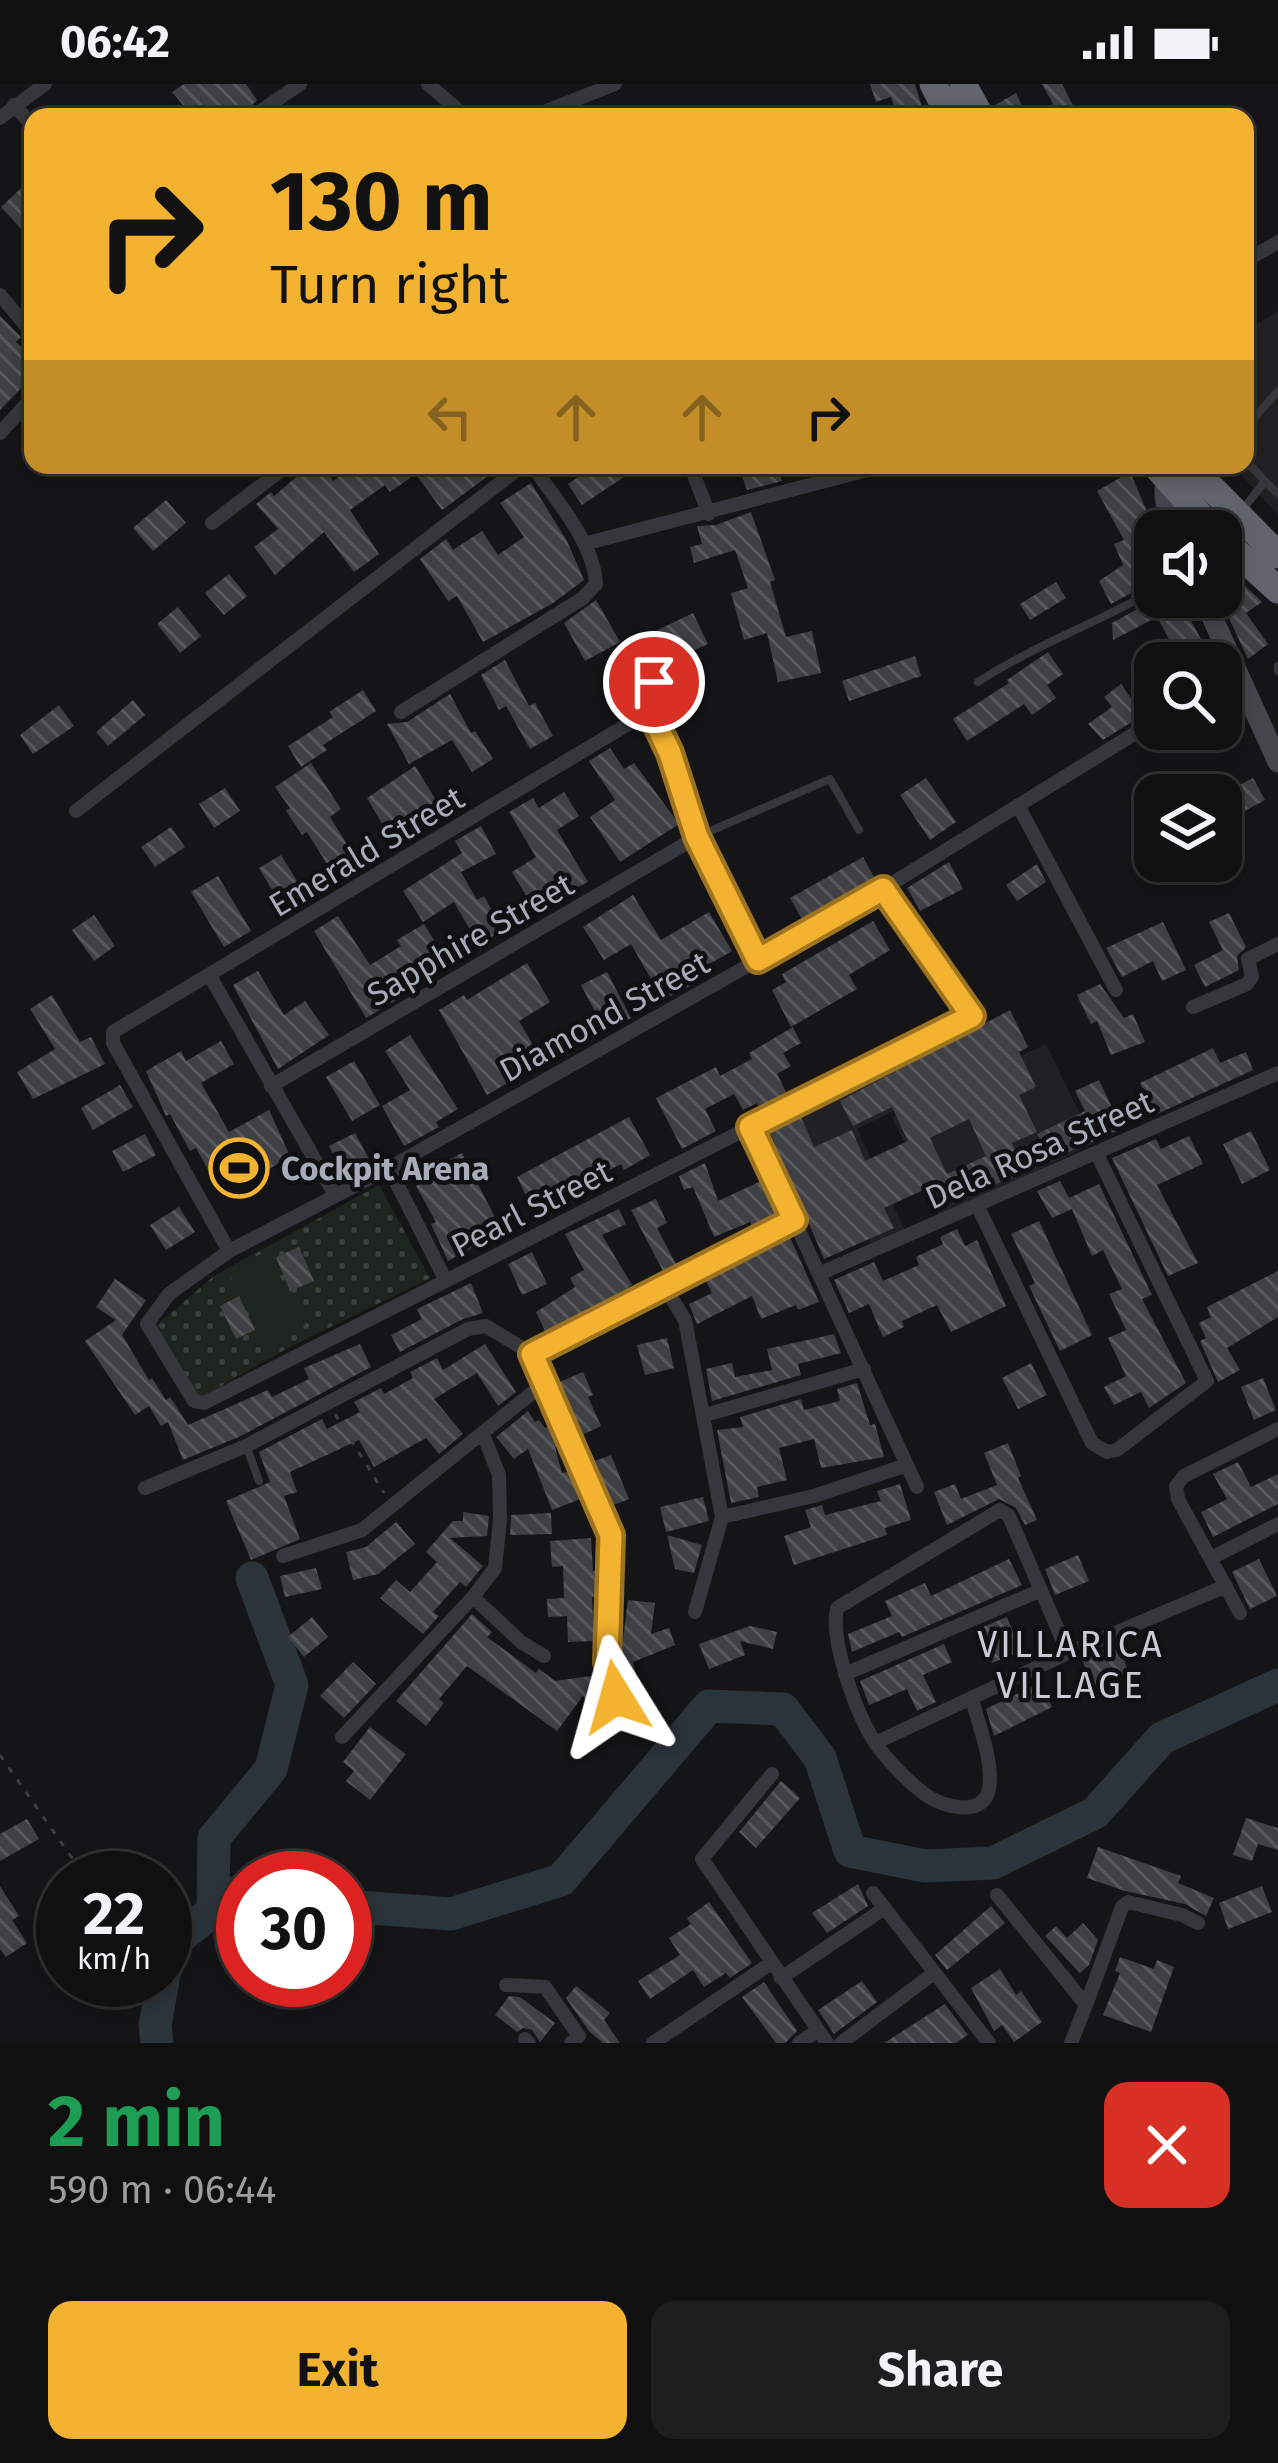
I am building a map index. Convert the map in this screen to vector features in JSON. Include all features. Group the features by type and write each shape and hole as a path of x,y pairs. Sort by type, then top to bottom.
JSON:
{"highway":[{"path":"1176,474 1206,510"},
{"path":"1242,538 1278,554"},
{"path":"1242,551 1278,590"}],"main road":[{"path":"1167,510 1171,474"},
{"path":"1242,700 1278,762"}],"street":[{"path":"0,118 44,84"},
{"path":"265,108 300,84"},
{"path":"428,84 456,108"},
{"path":"554,108 615,84"},
{"path":"14,105 24,116"},
{"path":"0,296 24,324"},
{"path":"0,434 24,407"},
{"path":"212,523 276,474"},
{"path":"76,811 515,474"},
{"path":"401,712 583,598 596,584 595,565 584,544 533,474"},
{"path":"693,474 709,514"},
{"path":"584,544 854,474"},
{"path":"654,682 650,711 670,753 697,837 758,960"},
{"name":"Emerald Street","path":"229,1251 112,1037 117,1028 650,711"},
{"name":"Diamond Street","path":"147,1324 169,1294 229,1251 389,1168 883,889 1134,734"},
{"path":"1018,806 1116,989"},
{"name":"Sapphire Street","path":"272,1087 697,837"},
{"name":"Pearl Street","path":"147,1324 200,1404 972,1016 883,889"},
{"path":"1193,1007 1247,984 1252,977 1248,959 1278,944"},
{"path":"210,976 335,1195"},
{"name":"Dela Rosa Street","path":"821,1273 1278,1073"},
{"path":"750,1127 917,1487"},
{"path":"978,1207 1093,1443 1107,1452 1118,1450 1207,1381 1096,1154"},
{"path":"389,1168 446,1281"},
{"path":"532,1354 794,1220"},
{"path":"665,1287 685,1320 722,1517 695,1612"},
{"path":"145,1488 246,1446 477,1326 495,1330 532,1354 611,1535 607,1662 616,1697"},
{"path":"705,1415 864,1369"},
{"path":"284,1556 362,1531 543,1384"},
{"path":"1240,1613 1178,1499 1176,1486 1184,1476 1278,1429"},
{"path":"342,1737 495,1568 499,1475 483,1434"},
{"path":"722,1517 814,1496 908,1465"},
{"path":"972,1698 989,1792 972,1807 959,1808 926,1795 875,1743 845,1674 837,1608 994,1511 1005,1512 1068,1653"},
{"path":"1211,1558 1278,1524"},
{"path":"875,1743 1226,1586"},
{"path":"845,1674 1039,1591"},
{"path":"473,1597 521,1642 544,1656"},
{"path":"772,1774 702,1859 822,2037 799,2043"},
{"path":"873,1893 986,2042"},
{"path":"997,1895 1086,2005"},
{"path":"1072,2043 1122,1907 1128,1902 1198,1923"},
{"path":"781,1978 885,1908"},
{"path":"652,2043 770,1964"},
{"path":"841,2043 934,1973"},
{"path":"506,1985 545,1987 580,2036 572,2043"}],"lane":[{"path":"1254,418 1278,391"},
{"path":"1254,469 1278,494"},
{"path":"1240,510 1265,481"},
{"path":"978,682 1023,652 1134,602"},
{"path":"697,837 830,779 859,830"},
{"path":"246,1446 259,1481"}],"path":[{"path":"329,1404 391,1505"},
{"path":"0,1755 67,1851"}],"shaded area":[{"path":"1278,311 1278,515 1240,474 1254,474 1254,326"},
{"path":"962,1031 980,1069 857,1129 905,1230 871,1245 826,1149 776,1171 758,1125"},
{"path":"1046,1044 1094,1143 940,1218 892,1117"},
{"path":"379,1185 430,1278 286,1349 200,1398 152,1329 214,1276"},
{"path":"267,1251 305,1325 265,1345 228,1271"}],"building":[{"path":"184,84 246,84 257,100 249,108 185,108 172,92"},
{"path":"870,84 915,84 922,108 895,108 891,97 876,102"},
{"path":"1042,84 1062,84 1074,108 1045,108 1053,104"},
{"path":"1016,93 1023,108 996,108 995,105"},
{"path":"24,185 23,231 1,207"},
{"path":"0,316 21,337 16,342 24,349 24,385 0,410"},
{"path":"300,474 329,474 333,481 343,474 407,474 410,478 390,492 385,485 350,510 379,554 354,572 324,532 275,575 254,547 278,529 256,504 271,492 274,496"},
{"path":"420,474 491,474 442,510"},
{"path":"628,474 582,505 568,484 581,475"},
{"path":"741,474 779,474 782,481 747,490"},
{"path":"1131,474 1146,510 1134,510 1134,592 1111,604 1099,581 1123,565 1114,544 1124,540 1097,491"},
{"path":"531,483 567,541 584,580 483,642 457,596 448,601 420,559 446,539 453,550 482,531 498,555 524,537 500,503"},
{"path":"166,500 186,523 153,551 133,528"},
{"path":"751,512 775,580 770,582 786,637 812,631 821,673 778,682 767,633 744,640 731,593 748,588 735,550 694,563 690,547 702,544 697,526 716,525"},
{"path":"229,574 247,596 224,615 205,593"},
{"path":"1056,582 1066,598 1030,620 1020,604"},
{"path":"1242,583 1262,602 1246,613 1268,644 1248,659 1229,618 1242,618"},
{"path":"596,600 620,642 585,661 564,623"},
{"path":"178,607 201,636 180,653 157,624"},
{"path":"1134,611 1134,618 1155,618 1113,640 1112,623"},
{"path":"693,613 708,644 641,675 627,645"},
{"path":"1158,618 1189,618 1203,642 1171,642"},
{"path":"1048,652 1063,674 1047,685 1056,698 1032,715 1024,704 967,741 953,719"},
{"path":"915,656 921,676 849,701 842,681"},
{"path":"505,660 529,706 535,703 553,736 530,749 506,706 499,710 481,675"},
{"path":"1121,684 1134,702 1134,721 1103,740 1088,724 1112,707 1104,697"},
{"path":"363,690 376,711 323,745 327,750 301,767 288,746 333,717 329,712"},
{"path":"450,694 471,733 475,731 493,759 472,772 452,740 409,764 387,724 407,722"},
{"path":"133,700 145,715 108,746 96,732"},
{"path":"59,705 74,726 33,754 20,735"},
{"path":"610,748 624,769 634,763 679,824 620,862 590,817 615,800 589,761"},
{"path":"311,763 341,809 330,817 360,865 337,880 307,832 302,835 286,811 290,808 275,787"},
{"path":"415,766 442,810 392,841 367,798"},
{"path":"926,778 956,822 930,840 900,795"},
{"path":"1253,778 1265,800 1242,813 1242,784"},
{"path":"225,788 240,811 214,828 199,804"},
{"path":"564,792 579,816 557,830 588,882 534,909 512,872 536,857 509,812 533,798 539,808"},
{"path":"481,826 496,854 461,872 477,900 484,896 503,931 478,944 454,902 423,922 403,891 462,853 455,841"},
{"path":"171,827 185,847 155,867 141,847"},
{"path":"281,855 299,884 276,897 259,868"},
{"path":"863,857 874,877 803,921 790,898"},
{"path":"949,862 963,889 920,911 907,888"},
{"path":"1037,864 1046,882 1017,901 1006,885"},
{"path":"218,876 251,931 224,947 191,892"},
{"path":"633,895 661,940 709,912 732,951 687,977 691,985 663,1000 631,944 604,960 583,927"},
{"path":"1229,913 1246,947 1237,956 1239,970 1205,987 1194,965 1223,950 1209,922"},
{"path":"94,915 115,946 94,961 72,930"},
{"path":"338,916 370,965 401,946 397,940 424,924 440,950 409,968 420,986 366,1018 314,931"},
{"path":"873,921 890,950 849,975 857,989 791,1027 772,990 786,982 782,974"},
{"path":"1163,922 1186,970 1162,981 1153,961 1122,977 1106,948"},
{"path":"527,963 550,1002 519,1021 543,1062 487,1095 439,1010 464,995 467,1000"},
{"path":"258,971 284,1015 305,1001 329,1035 278,1069 233,985"},
{"path":"607,972 631,1018 619,1025 615,1019 602,1025 581,985"},
{"path":"1100,984 1124,1018 1133,1014 1145,1042 1111,1055 1097,1021 1091,1024 1077,995"},
{"path":"52,995 80,1042 91,1037 105,1064 33,1099 17,1072 55,1049 30,1009"},
{"path":"1010,1010 1028,1047 1019,1052 1036,1087 1019,1095 1037,1132 1012,1143 1025,1172 936,1205 928,1188 884,1208 894,1228 824,1259 769,1130 800,1115 814,1147 852,1130 865,1161 908,1141 892,1107 853,1126 840,1101","holes":["969,1119 986,1156 947,1174 930,1138"]},
{"path":"793,1027 801,1043 783,1053 791,1066 777,1074 788,1096 760,1110 757,1103 743,1110 734,1094 705,1109 716,1131 682,1149 656,1098 716,1067 720,1076 752,1059 749,1053"},
{"path":"410,1035 458,1109 436,1122 439,1127 404,1146 382,1106 410,1090 385,1051"},
{"path":"221,1041 234,1064 201,1083 229,1132 269,1110 290,1156 266,1171 262,1164 218,1188 196,1148 190,1151 170,1114 166,1116 146,1071 181,1051 186,1061"},
{"path":"1213,1048 1220,1063 1246,1052 1253,1070 1155,1115 1140,1083"},
{"path":"354,1061 380,1105 352,1121 326,1077"},
{"path":"1099,1080 1122,1129 1050,1160 1037,1134 1085,1111 1075,1091"},
{"path":"120,1085 133,1107 93,1130 81,1108"},
{"path":"629,1117 650,1155 624,1170 621,1164 588,1181 592,1189 537,1218 517,1177"},
{"path":"1251,1131 1270,1170 1242,1184 1223,1144"},
{"path":"355,1133 371,1163 345,1177 329,1146"},
{"path":"145,1134 156,1155 123,1172 112,1151"},
{"path":"1189,1136 1203,1164 1157,1185 1198,1263 1168,1276 1112,1158 1156,1139 1161,1149"},
{"path":"462,1153 502,1231 448,1261 431,1224 436,1222 416,1186 440,1173 437,1166"},
{"path":"705,1163 718,1201 763,1180 779,1215 753,1228 750,1222 714,1237 693,1187 684,1190 679,1176"},
{"path":"1060,1181 1069,1198 1099,1184 1152,1295 1142,1299 1186,1383 1149,1408 1141,1392 1114,1405 1104,1387 1126,1376 1108,1338 1126,1330 1109,1294 1122,1289 1103,1250 1092,1256 1072,1209 1052,1218 1037,1191"},
{"path":"656,1199 667,1223 657,1228 677,1266 664,1273 631,1210"},
{"path":"179,1207 195,1232 166,1250 150,1225"},
{"path":"619,1209 626,1224 602,1235 632,1285 604,1304 545,1331 536,1312 575,1287 570,1278 584,1270 565,1234"},
{"path":"1039,1221 1092,1335 1060,1351 1011,1234"},
{"path":"957,1229 965,1246 977,1240 1006,1306 951,1332 937,1305 902,1321 904,1327 883,1337 869,1304 849,1313 834,1280 874,1262 883,1281 919,1265 916,1257 943,1244 940,1237"},
{"path":"789,1235 819,1302 761,1319 752,1296 697,1324 689,1304 712,1293 706,1281"},
{"path":"299,1247 314,1281 290,1291 276,1257"},
{"path":"532,1252 547,1284 522,1295 508,1264"},
{"path":"1278,1271 1278,1317 1227,1348 1240,1370 1218,1382 1200,1341 1206,1338 1199,1323 1211,1317 1207,1307"},
{"path":"115,1279 146,1300 122,1335 149,1380 166,1400 170,1397 188,1425 268,1390 272,1397 309,1379 304,1368 360,1344 371,1367 241,1436 183,1460 168,1422 161,1426 149,1406 135,1415 85,1341 116,1320 96,1307"},
{"path":"471,1283 483,1313 400,1352 391,1335 422,1319 417,1309"},
{"path":"239,1296 255,1330 236,1339 220,1306"},
{"path":"834,1334 841,1353 798,1364 801,1375 712,1401 706,1369 732,1363 735,1377 772,1370 767,1349"},
{"path":"667,1338 674,1368 645,1375 637,1345"},
{"path":"485,1344 516,1392 498,1406 477,1373 434,1399 463,1434 439,1454 426,1438 374,1467 359,1440 290,1472 297,1492 284,1496 300,1539 251,1560 226,1501 270,1482 259,1452 322,1419 327,1429 360,1412 354,1402 381,1388 384,1394 437,1358 443,1370"},
{"path":"1031,1363 1047,1395 1018,1409 1002,1378"},
{"path":"583,1372 601,1426 580,1436 557,1383"},
{"path":"1263,1378 1276,1410 1254,1420 1241,1387"},
{"path":"857,1383 884,1457 821,1468 814,1439 779,1448 787,1480 757,1487 759,1497 731,1503 717,1430 743,1427 740,1417 801,1399 804,1410 840,1401 837,1389"},
{"path":"528,1411 535,1422 539,1420 545,1428 551,1425 562,1473 571,1471 583,1498 552,1510 528,1449 514,1459 496,1437"},
{"path":"1008,1443 1037,1520 1025,1525 1016,1508 999,1499 947,1525 934,1492 955,1484 961,1499 997,1485 984,1453"},
{"path":"611,1455 629,1499 611,1506 592,1462"},
{"path":"1238,1462 1251,1487 1278,1474 1278,1504 1213,1537 1201,1512 1227,1499 1213,1474"},
{"path":"900,1484 911,1520 885,1528 887,1535 794,1565 784,1536 811,1527 805,1510 822,1505 825,1515 881,1501 877,1491"},
{"path":"703,1497 709,1521 666,1532 660,1507"},
{"path":"463,1512 489,1516 487,1536 450,1538 483,1566 466,1587 460,1582 433,1612 439,1616 423,1634 380,1598 396,1580 410,1592 437,1562 426,1552 453,1521 463,1521"},
{"path":"551,1513 552,1534 510,1535 511,1515"},
{"path":"396,1522 415,1544 378,1574 353,1580 346,1552 366,1547"},
{"path":"667,1535 702,1545 694,1573 675,1569"},
{"path":"591,1538 593,1571 599,1571 598,1597 592,1597 594,1641 568,1642 567,1616 548,1617 547,1599 564,1598 563,1566 552,1567 550,1541"},
{"path":"1078,1555 1089,1581 1055,1595 1045,1569"},
{"path":"1009,1559 1022,1585 902,1637 899,1632 852,1652 848,1634 892,1616 885,1601 925,1583 931,1596"},
{"path":"1259,1559 1277,1596 1250,1609 1232,1572"},
{"path":"316,1568 322,1589 285,1597 280,1576"},
{"path":"628,1600 655,1603 651,1634 669,1628 675,1645 633,1662 636,1676 623,1679 619,1640 623,1639"},
{"path":"472,1614 492,1632 487,1637 536,1673 539,1669 555,1681 597,1675 606,1701 625,1730 605,1740 583,1696 557,1731 467,1666 439,1699 444,1703 426,1726 396,1701"},
{"path":"312,1617 328,1637 304,1657 288,1637"},
{"path":"1007,1617 1021,1651 992,1663 978,1629"},
{"path":"750,1626 777,1632 773,1649 740,1641 745,1655 709,1669 699,1644"},
{"path":"944,1644 952,1662 923,1675 936,1702 917,1711 907,1689 869,1705 860,1681"},
{"path":"1118,1644 1129,1673 1092,1687 1082,1659"},
{"path":"353,1662 376,1684 344,1718 320,1696"},
{"path":"1041,1682 1052,1707 994,1736 986,1709"},
{"path":"370,1727 406,1754 370,1800 346,1781 354,1771 343,1762"},
{"path":"781,1781 800,1798 756,1848 739,1832"},
{"path":"1246,1818 1278,1828 1278,1850 1258,1844 1252,1861 1233,1855"},
{"path":"27,1819 39,1839 0,1861 0,1834"},
{"path":"1098,1847 1181,1876 1178,1883 1214,1898 1206,1916 1185,1904 1087,1878"},
{"path":"858,1884 868,1906 827,1933 812,1913"},
{"path":"0,1886 19,1916 12,1920 27,1943 6,1957 0,1949"},
{"path":"1262,1886 1272,1912 1228,1929 1219,1903"},
{"path":"709,1902 752,1963 704,1987 693,1970 650,1999 638,1981 680,1955 669,1938 691,1924 687,1918"},
{"path":"991,1906 1005,1923 947,1970 935,1955"},
{"path":"1083,1923 1098,1940 1089,1965 1080,1973 1045,1936 1056,1926 1067,1938"},
{"path":"1120,1957 1154,1969 1157,1960 1174,1967 1151,2032 1103,2015 1120,1973 1115,1971"},
{"path":"1000,1969 1016,1995 1021,1991 1042,2022 1014,2042 1002,2025 994,2031 971,1988"},
{"path":"862,1981 877,2002 834,2034 818,2010"},
{"path":"764,1982 797,2031 785,2043 776,2043 742,1997"},
{"path":"576,1986 610,2013 604,2020 620,2043 603,2043 589,2031 566,1998"},
{"path":"509,1996 520,1997 555,2023 540,2042 532,2030 517,2032 495,2015"},
{"path":"945,2004 968,2035 956,2043 884,2043"}],"waterway":[{"path":"213,1911 214,1838 271,1769 292,1685 252,1578"},
{"path":"372,1908 451,1914 561,1880 709,1706 783,1709 820,1758 850,1851 925,1866 993,1863 1095,1813 1162,1738 1278,1685"},
{"path":"192,1928 216,1909"},
{"path":"157,2043 158,2007"}],"place":[{"name":"Cockpit Arena","path":"239,1168"}],"district":[{"name":"VILLARICA VILLAGE","path":"1071,1664"}],"route":[{"path":"616,1697 607,1662 611,1535 532,1354 794,1220 750,1127 972,1016 883,889 758,960 697,837 670,753 650,711 654,682"}]}
